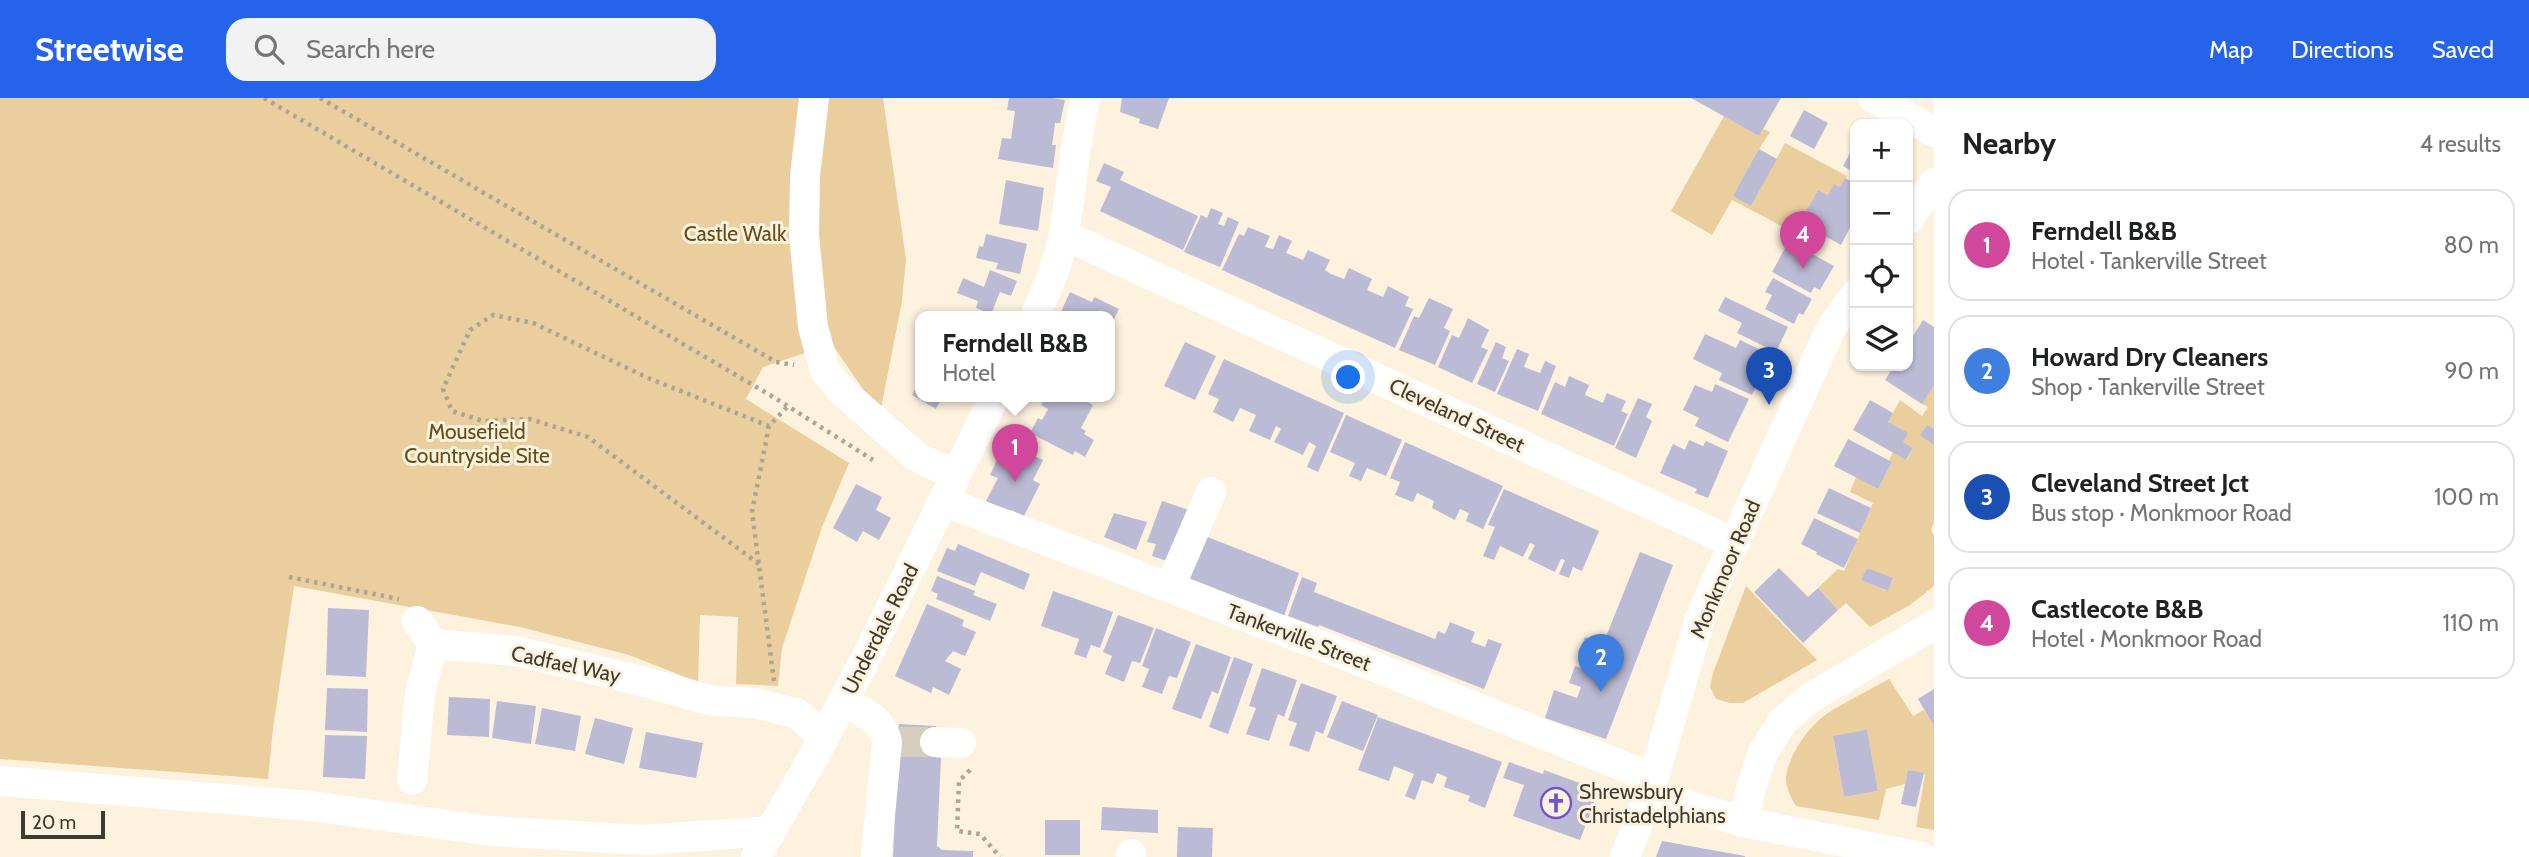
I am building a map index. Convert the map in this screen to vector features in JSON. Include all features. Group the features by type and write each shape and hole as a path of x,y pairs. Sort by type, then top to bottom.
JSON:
{"street":[{"path":"814,98 805,176 804,235 813,327 825,371"},
{"path":"1037,311 1054,274 1064,235 1080,122 1086,98"},
{"path":"1874,98 1934,132"},
{"path":"1913,213 1934,183"},
{"name":"Cleveland Street","path":"1064,235 1735,542"},
{"name":"Monkmoor Road","path":"1625,857 1651,786 1700,618 1831,328 1850,302"},
{"name":"Tankerville Street","path":"825,371 843,392 949,488 1170,587 1744,822 1922,857"},
{"name":"Underdale Road","path":"756,857 843,702 992,402"},
{"path":"1170,587 1210,492"},
{"path":"1744,822 1751,788 1763,752 1783,721 1810,698 1934,625"},
{"path":"412,780 425,633"},
{"name":"Cadfael Way","path":"425,633 516,651 713,701 755,702 798,714 824,738"},
{"path":"843,702 872,716 893,742 876,857"},
{"path":"0,781 312,806 491,831 642,840 770,831"}],"path":[{"path":"264,98 788,406 884,467"},
{"path":"320,98 776,362 825,371"},
{"path":"759,564 588,437 530,419 483,421 452,411 443,389 470,330 493,315 533,323 648,378 769,426"},
{"path":"774,708 775,669 752,512 769,426 788,406"},
{"path":"289,578 399,598 425,633"},
{"path":"957,750 957,831 980,834 1000,857"}],"green space":[{"path":"0,98 883,98 906,259 902,301 880,414 832,344 763,367 746,399 849,463 822,527 782,648 778,686 736,684 738,617 700,615 698,682 629,655 520,627 294,586 268,779 0,759"},
{"path":"1724,116 1759,136 1763,129 1770,132 1759,149 1751,206 1785,143 1847,176 1840,187 1828,195 1818,190 1795,233 1732,200 1712,235 1671,211"},
{"path":"1934,386 1934,522 1931,530 1934,536 1934,586 1910,605 1870,627 1846,603 1838,610 1818,588 1838,569 1844,571 1873,503 1850,492 1856,477 1878,489 1892,462 1889,460 1893,452 1907,460 1913,448 1903,442 1888,422 1900,400 1922,416 1928,407 1922,404","holes":["1867,568 1893,579 1887,591 1862,580"]},
{"path":"1746,586 1817,660 1743,703 1730,703 1716,699 1710,687"},
{"path":"1889,679 1913,716 1924,710 1934,726 1934,830 1916,827 1925,774 1908,770 1905,784 1886,789 1879,820 1796,806 1789,791 1786,780 1788,767 1807,733 1828,713","holes":["1867,731 1878,791 1844,797 1833,737"]}],"building":[{"path":"1009,98 1065,100 1060,123 1055,123 1053,168 998,159 1002,138 1011,139 1015,111 1007,110"},
{"path":"1122,98 1169,98 1158,129 1139,123 1140,119 1120,112"},
{"path":"1691,98 1781,98 1759,136"},
{"path":"1804,110 1828,123 1814,149 1790,136"},
{"path":"1759,149 1777,159 1751,206 1733,196"},
{"path":"1850,153 1850,170 1843,166"},
{"path":"1104,163 1124,172 1120,180 1198,216 1183,250 1100,211 1111,187 1096,181"},
{"path":"1845,178 1850,180 1850,228 1841,245 1800,222 1818,190 1828,195 1834,184 1840,187"},
{"path":"1006,180 1044,188 1038,231 999,224"},
{"path":"1211,208 1223,213 1218,224 1224,226 1228,217 1239,222 1220,267 1184,252 1201,215 1207,218"},
{"path":"1248,227 1270,236 1265,247 1273,249 1279,235 1292,241 1286,253 1303,260 1308,250 1330,260 1325,270 1331,274 1344,279 1349,268 1372,279 1367,290 1383,297 1388,286 1409,297 1405,306 1413,309 1395,348 1222,270 1239,234 1244,236"},
{"path":"986,234 1027,244 1020,274 996,269 998,263 976,258 979,246 983,247"},
{"path":"1789,241 1834,266 1820,290 1814,287 1811,293 1772,272"},
{"path":"990,270 1017,281 1011,296 1000,292 992,311 976,308 978,301 957,293 963,278 984,287"},
{"path":"1773,278 1812,299 1803,315 1799,313 1794,324 1765,309 1772,295 1765,292"},
{"path":"1070,292 1092,302 1094,297 1119,309 1115,317 1115,311 1061,311"},
{"path":"1725,297 1788,327 1776,352 1737,333 1742,323 1718,311"},
{"path":"1429,298 1453,309 1444,328 1450,331 1435,365 1399,350 1414,316 1419,318"},
{"path":"1468,318 1489,330 1481,347 1488,350 1472,383 1438,367 1452,335 1459,338"},
{"path":"1923,320 1934,327 1934,386 1922,404 1885,380 1891,371 1913,371 1913,336"},
{"path":"1705,334 1736,348 1740,340 1771,355 1752,395 1719,380 1722,373 1693,359"},
{"path":"1185,342 1216,356 1195,400 1164,386"},
{"path":"1496,342 1506,347 1502,358 1509,361 1495,392 1477,384"},
{"path":"1517,349 1529,354 1524,367 1540,373 1545,361 1556,366 1538,411 1497,394"},
{"path":"1224,359 1344,413 1318,472 1307,467 1316,446 1309,442 1303,455 1274,442 1281,429 1276,426 1270,440 1249,431 1256,415 1240,408 1233,422 1213,412 1219,399 1208,394"},
{"path":"1569,376 1589,385 1585,395 1603,403 1607,393 1626,401 1621,411 1628,414 1614,446 1541,414 1555,382 1565,387"},
{"path":"1715,384 1749,399 1728,442 1695,426 1699,418 1683,410 1695,385 1712,392"},
{"path":"1638,398 1652,404 1646,417 1652,421 1636,458 1615,448"},
{"path":"1870,400 1893,413 1888,422 1908,433 1903,442 1913,448 1906,460 1853,430"},
{"path":"924,402 940,402 936,409"},
{"path":"1042,402 1088,402 1093,405 1081,428 1086,431 1084,434 1094,440 1085,457 1075,451 1073,455 1030,433 1038,418 1042,420 1048,409 1041,405"},
{"path":"1346,415 1402,440 1386,476 1367,468 1361,481 1349,476 1355,463 1330,452"},
{"path":"1927,425 1934,429 1934,445 1920,435"},
{"path":"1848,439 1892,462 1878,489 1834,466"},
{"path":"1689,440 1703,446 1706,441 1728,451 1708,498 1695,493 1697,489 1660,473 1673,444 1685,450"},
{"path":"1405,442 1503,486 1483,529 1466,521 1469,513 1460,509 1455,520 1432,508 1434,501 1417,493 1413,502 1395,495 1400,482 1390,478"},
{"path":"1001,451 1020,460 1022,457 1031,461 1034,456 1043,460 1033,480 1040,484 1024,516 986,501 998,478 990,475"},
{"path":"856,484 882,497 876,510 891,518 879,540 863,531 857,542 833,528"},
{"path":"1829,488 1871,508 1860,533 1817,513"},
{"path":"1504,489 1599,531 1582,571 1573,567 1569,578 1559,574 1565,560 1561,559 1555,572 1528,559 1535,545 1530,543 1523,557 1500,546 1494,560 1483,556 1495,527 1488,525"},
{"path":"1162,501 1189,510 1170,562 1152,556 1156,544 1147,542"},
{"path":"1114,513 1147,522 1136,550 1104,537"},
{"path":"1814,518 1858,539 1844,568 1801,544"},
{"path":"1200,534 1299,573 1284,616 1184,576"},
{"path":"958,544 1030,574 1024,590 981,572 975,586 937,571 947,548 955,551"},
{"path":"1640,552 1673,565 1606,739 1545,718 1554,690 1577,698 1581,687 1569,683 1575,666 1587,670 1592,658 1579,653 1585,637 1603,644"},
{"path":"1779,568 1808,597 1818,588 1838,610 1803,643 1754,592"},
{"path":"1867,568 1893,578 1888,591 1861,580"},
{"path":"937,576 975,591 973,595 997,604 990,621 936,599 938,594 931,591"},
{"path":"1302,577 1317,583 1314,592 1435,639 1438,631 1445,634 1450,622 1475,632 1471,642 1485,647 1488,639 1502,644 1484,689 1319,625 1318,627 1288,616"},
{"path":"1053,591 1113,612 1100,648 1091,645 1086,658 1074,654 1079,639 1041,626"},
{"path":"927,604 964,620 962,626 976,632 965,656 953,651 945,661 961,669 949,695 933,687 931,693 895,676"},
{"path":"328,608 369,610 366,677 326,675"},
{"path":"1118,615 1154,628 1140,663 1132,661 1124,682 1105,674 1112,656 1103,652"},
{"path":"1156,628 1191,642 1177,678 1169,676 1162,694 1142,687 1149,669 1142,666"},
{"path":"1196,644 1231,657 1218,694 1212,691 1201,719 1172,709"},
{"path":"1234,657 1253,664 1228,734 1209,727"},
{"path":"1262,668 1297,680 1284,717 1278,714 1269,741 1246,734 1256,708 1249,706"},
{"path":"1301,683 1337,696 1323,734 1316,731 1309,752 1289,745 1297,723 1288,720"},
{"path":"327,688 368,689 367,732 325,730"},
{"path":"1934,689 1934,726 1918,699"},
{"path":"449,697 490,699 489,737 447,735"},
{"path":"497,701 536,706 531,744 492,738"},
{"path":"1342,701 1378,715 1363,751 1327,737"},
{"path":"542,708 581,716 575,751 535,744"},
{"path":"1378,717 1502,762 1485,808 1468,801 1470,796 1444,787 1447,777 1437,773 1433,784 1422,780 1415,800 1405,796 1414,774 1394,766 1389,781 1358,770"},
{"path":"595,718 633,728 624,764 585,754"},
{"path":"899,724 936,726 934,757 941,758 937,846 942,850 973,851 973,857 893,857"},
{"path":"1867,730 1878,791 1844,797 1833,736"},
{"path":"646,732 703,743 696,778 639,768"},
{"path":"325,735 367,736 365,779 323,777"},
{"name":"Shrewsbury Christadelphians","path":"1509,762 1543,774 1544,770 1599,790 1580,840 1513,816 1524,785 1503,778"},
{"path":"1908,770 1924,773 1916,807 1901,804"},
{"path":"1102,807 1158,810 1158,833 1101,830"},
{"path":"1045,820 1080,820 1080,855 1045,855"},
{"path":"1178,827 1213,828 1212,857 1177,857"},
{"path":"1662,841 1745,856 1745,857 1656,857"}],"tunnel":[{"path":"898,742 935,742"}],"place":[{"name":"Castlecote B&B","path":"1803,269"},
{"name":"Cleveland Street Jct","path":"1769,405"},
{"name":"Ferndell B&B","path":"1015,482"},
{"name":"Howard Dry Cleaners","path":"1601,692"},
{"name":"Shrewsbury Christadelphians","path":"1556,803"}],"park label":[{"name":"Castle Walk","path":"735,233"},
{"name":"Mousefield Countryside Site","path":"477,443"}]}
